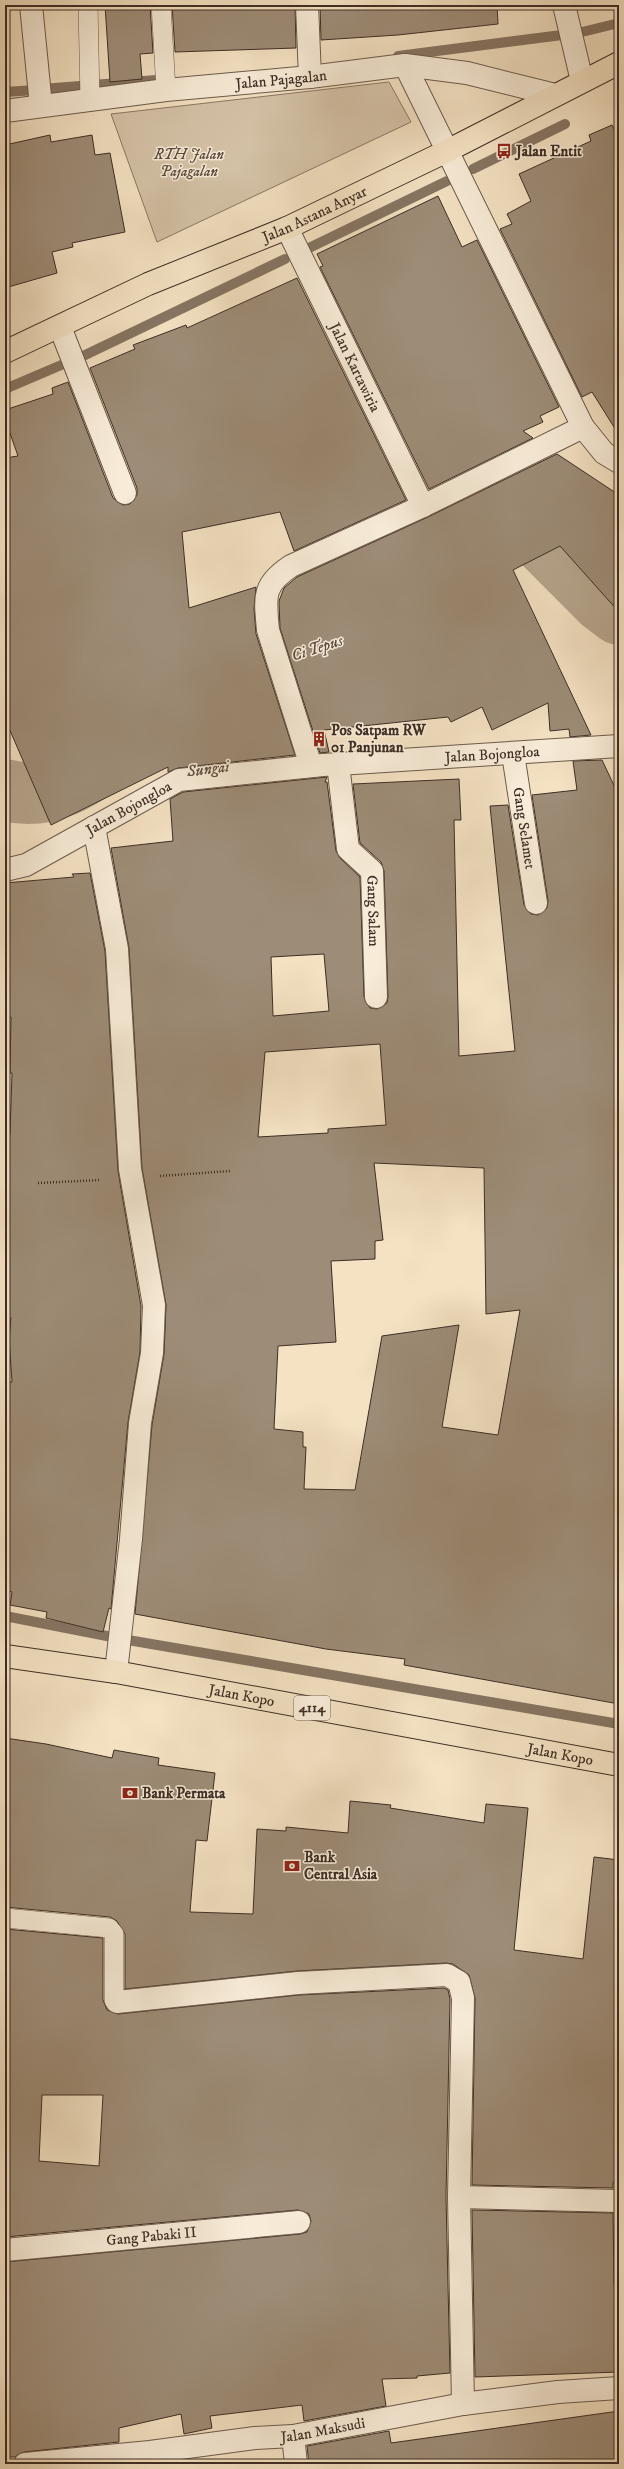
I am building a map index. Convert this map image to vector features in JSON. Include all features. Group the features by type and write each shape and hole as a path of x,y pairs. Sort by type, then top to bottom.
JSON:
{"main road":[{"name":"Jalan Astana Anyar","path":"5,352 148,284 287,228 447,151 619,63"},
{"name":"Jalan Kopo","path":"5,1656 116,1672 619,1765"}],"street":[{"path":"31,5 40,95"},
{"path":"307,5 310,77"},
{"path":"564,5 582,81"},
{"path":"405,66 583,427 604,453 619,462"},
{"name":"Jalan Pajagalan","path":"5,111 40,95 166,82 310,77 405,66 467,73 555,95"},
{"name":"Jalan Kartawiria","path":"287,228 423,506"},
{"path":"60,327 125,493"},
{"name":"Gang Salam","path":"376,998 372,871 348,849 322,765 282,675 268,630 266,608 268,588 275,577 291,566 423,506 583,427"},
{"name":"Jalan Bojongloa","path":"5,870 26,865 179,780 322,765 514,754 619,746"},
{"name":"Gang Selamet","path":"514,754 536,903"},
{"path":"94,827 117,949 130,1169 154,1305 152,1352 140,1423 131,1540 116,1672"},
{"path":"117,2002 298,1983 447,1975 459,1982 462,1998 459,2198 463,2404"},
{"path":"459,2198 619,2200"},
{"name":"Gang Pabaki II","path":"5,2250 299,2222"},
{"name":"Jalan Maksudi","path":"25,2464 151,2458 255,2438 293,2436 463,2404 558,2392 619,2388"},
{"path":"293,2436 296,2464"}],"lane":[{"path":"88,5 90,90"},
{"path":"161,5 166,82"},
{"path":"5,1918 109,1928 114,1934 114,2000 117,2002"}],"green space":[{"name":"RTH Jalan Pajagalan","path":"389,82 411,122 157,242 111,114"}],"building":[{"path":"105,5 150,5 153,53 140,54 142,79 110,82"},
{"path":"172,5 295,5 296,48 175,52"},
{"path":"320,5 497,5 498,24 398,35 321,40"},
{"path":"612,125 615,131 619,129 619,435 592,392 582,397 500,229 512,224 507,214 531,201 519,174 591,141 589,135"},
{"path":"50,135 51,142 92,135 95,155 110,153 125,232 72,243 73,247 52,252 57,273 5,288 5,145"},
{"path":"438,196 462,247 477,240 559,407 540,416 543,422 523,431 533,438 429,489 320,267 323,266 317,254"},
{"path":"297,278 406,500 294,551 280,512 182,532 189,608 256,587 254,609 256,634 295,755 178,768 168,772 168,767 51,825 5,719 5,458 18,456 5,419 5,410 53,394 52,388 68,382 113,498 123,505 130,504 137,495 137,488 90,368 135,349 133,345 186,325 187,328"},
{"path":"557,454 619,495 619,612 560,546 513,570 591,735 570,737 569,729 550,731 548,703 492,730 482,707 451,722 448,717 324,730 329,752 320,753 280,628 279,601 284,588 297,577 428,517"},
{"path":"602,760 619,796 619,1704 404,1665 405,1659 326,1649 135,1614 152,1425 164,1354 166,1305 142,1168 129,948 111,848 173,841 170,799 183,792 327,777 325,782 327,782 336,851 340,858 360,877 364,997 370,1008 377,1009 387,1003 388,997 384,871 381,862 360,843 353,784 459,779 461,820 454,820 459,1056 515,1051 490,806 508,805 524,905 531,914 538,915 547,908 548,901 532,795 577,790 573,761","holes":["324,954 329,1011 273,1016 271,957","380,1044 386,1125 328,1129 328,1133 258,1137 265,1052","374,1163 484,1168 486,1314 520,1310 498,1435 442,1427 459,1325 382,1336 355,1490 304,1489 306,1447 303,1447 303,1432 274,1429 278,1346 336,1342 331,1261 375,1259 375,1241 383,1240"]},
{"path":"90,873 105,951 118,1171 141,1306 140,1352 128,1422 111,1609 109,1608 103,1632 46,1618 47,1612 10,1605 12,1592 5,1590 5,1382 12,1382 9,1339 11,1318 5,1318 5,1134 10,1134 12,1073 10,1073 11,1017 5,1017 5,883 74,877 72,874"},
{"path":"5,1738 46,1744 112,1758 114,1750 159,1758 158,1765 215,1773 207,1841 196,1840 190,1912 253,1914 257,1829 286,1831 286,1827 348,1833 350,1801 391,1805 390,1808 484,1823 486,1804 528,1808 514,1950 583,1959 594,1857 619,1860 619,2182 613,2182 613,2188 472,2185 475,1998 469,1975 453,1964 446,1963 297,1971 125,1989 125,1934 117,1921 110,1917 5,1907"},
{"path":"5,1929 103,1938 103,2000 107,2010 118,2014 299,1995 444,1988 448,1990 450,1999 446,2197 450,2373 417,2376 417,2378 382,2379 386,2406 304,2421 302,2405 210,2416 212,2428 184,2434 181,2414 119,2428 119,2442 24,2452 15,2457 5,2457 5,2262 300,2234 307,2232 311,2221 309,2214 298,2210 5,2237","holes":["42,2095 103,2095 99,2166 39,2161"]},
{"path":"472,2210 613,2213 614,2284 619,2284 619,2372 475,2377"},
{"path":"619,2411 619,2464 309,2464 307,2446 389,2431 391,2443"}],"waterway":[{"path":"582,32 619,23"},
{"path":"398,56 562,35"},
{"path":"42,89 169,79"},
{"path":"5,92 36,90"},
{"path":"473,169 565,124"},
{"path":"309,248 447,181"},
{"path":"81,357 285,259"},
{"path":"5,389 66,363"},
{"name":"Ci Tepus","path":"478,537 503,527 516,526 529,528 603,602 619,614"},
{"name":"Ci Tepus","path":"5,790 21,793 36,793 63,786 88,773 113,755"},
{"path":"5,1616 117,1638"},
{"path":"122,1639 619,1724"}],"place":[{"name":"Jalan Entit","path":"504,151"},
{"name":"Pos Satpam RW 01 Panjunan","path":"319,739"},
{"name":"Bank Permata","path":"130,1793"},
{"name":"Bank Central Asia","path":"292,1866"}],"water label":[{"name":"Sungai","path":"208,769"}]}
